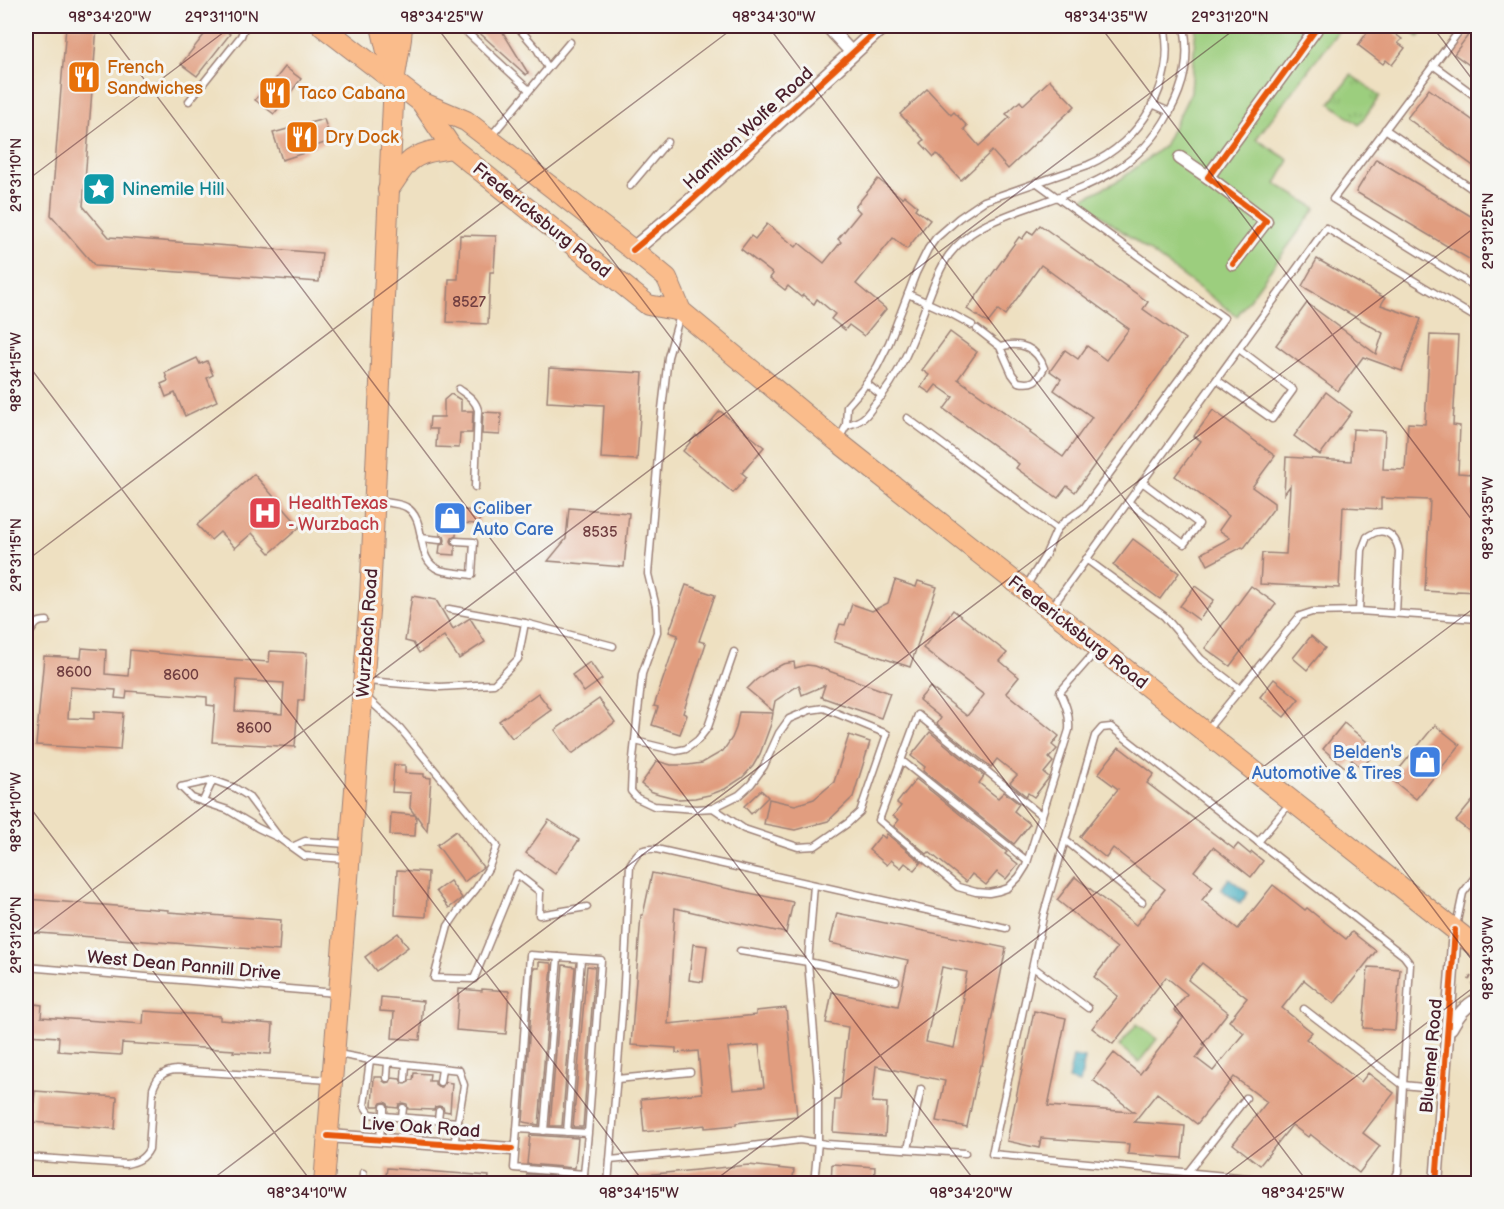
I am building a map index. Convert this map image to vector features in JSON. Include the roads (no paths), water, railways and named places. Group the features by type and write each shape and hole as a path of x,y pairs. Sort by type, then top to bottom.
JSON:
{"main road":[{"name":"Fredericksburg Road","path":"322,26 421,102 466,121 633,250 667,278 681,310 842,434 1050,610 1479,948"},
{"name":"Wurzbach Road","path":"381,26 394,82"},
{"name":"Wurzbach Road","path":"324,1184 370,598 394,82 402,26"},
{"name":"Fredericksburg Road","path":"421,102 452,148 648,305 681,310"},
{"path":"388,190 408,163 430,151 452,148"},
{"path":"588,256 610,257 633,250"}],"street":[{"path":"827,26 852,53"},
{"name":"Hamilton Wolfe Road","path":"633,250 690,202 881,26"},
{"path":"1208,177 1315,27"},
{"path":"1180,158 1266,221 1233,264"},
{"name":"Bluemel Road","path":"1436,1184 1455,930"},
{"path":"1448,1032 1460,1013 1478,995"},
{"name":"Live Oak Road","path":"328,1136 514,1149"}],"lane":[{"path":"189,101 241,36 245,26"},
{"path":"460,26 529,90"},
{"path":"518,26 537,49 548,68"},
{"path":"842,434 847,406 877,367 890,343 921,261 928,249 946,229 984,201 1102,159 1134,133 1152,104 1160,85 1167,55 1164,26"},
{"path":"842,434 863,419 896,376 910,350 936,279 947,259 962,241 989,222 1092,184 1109,175 1133,159 1155,136 1170,112 1184,81 1187,54 1184,26"},
{"path":"1463,26 1333,199 1479,289"},
{"path":"489,138 570,42"},
{"path":"1433,66 1479,98"},
{"path":"1152,104 1170,112"},
{"path":"1385,129 1479,193"},
{"path":"630,186 667,142"},
{"path":"1024,589 1045,556 1057,529 1084,508 1224,318 1036,182"},
{"path":"1050,610 1326,228 1479,319"},
{"path":"908,294 950,313 974,327 1000,347 1018,382 1032,383 1044,368 1037,354 1021,345 1000,347"},
{"path":"681,310 668,357 648,574 656,607 657,632 642,674 631,791 637,798 654,806 713,808 739,795 751,784 764,766 779,733 789,719 810,710 824,708 887,734 860,812 815,846 798,847 744,830 713,808"},
{"path":"1217,380 1272,419 1293,390 1239,349"},
{"path":"866,383 882,396"},
{"path":"459,389 469,396 478,410 475,487"},
{"path":"908,418 1057,529"},
{"path":"1128,502 1184,544 1199,524 1142,482"},
{"path":"375,501 404,506 412,511 419,525 428,561 439,570 472,575 474,542 456,541"},
{"path":"1359,611 1362,550 1367,537 1378,532 1389,533 1398,542 1400,551 1396,613"},
{"path":"422,538 440,540"},
{"path":"1086,560 1164,616 1201,659 1240,688"},
{"path":"449,609 525,623 613,646"},
{"path":"1205,733 1300,616 1312,612 1359,611 1479,619"},
{"path":"363,688 494,684 518,659 525,623"},
{"path":"1042,816 918,715 879,820 958,887 989,893 1008,888 1019,877 1028,861 1069,730 1070,720 1060,692 1098,648"},
{"path":"635,741 676,751 686,749 698,740 708,727 734,652"},
{"path":"363,688 400,728 497,846 489,867 476,889 448,926 434,978 474,979 517,874 540,892 539,915 587,907"},
{"path":"1310,1184 992,1154 1044,913 1095,736 1102,728 1111,727 1404,956 1410,964 1398,1172 1391,1184"},
{"path":"901,760 1028,861"},
{"path":"279,838 248,796 235,788 213,780 181,787 192,798 228,810 279,838 304,856 350,852"},
{"path":"202,801 213,780"},
{"path":"1258,842 1292,801"},
{"path":"1065,840 1142,902"},
{"path":"292,847 305,841 350,852"},
{"path":"608,1184 624,990 630,865 638,852 645,848 656,849 1006,928"},
{"path":"1455,930 1462,893 1479,873"},
{"path":"814,885 808,962 818,1081 818,1142 814,1184"},
{"path":"740,951 808,962 896,981"},
{"path":"584,1174 514,1168 530,955 602,960 584,1184"},
{"path":"544,1131 558,957"},
{"path":"567,1132 581,958"},
{"name":"West Dean Pannill Drive","path":"26,967 339,994"},
{"path":"1033,967 1088,1008"},
{"path":"1304,1009 1403,1085 1443,1089"},
{"path":"334,1053 406,1065 459,1070 464,1085 454,1144"},
{"path":"370,1060 364,1105 370,1114 458,1122"},
{"path":"387,1078 388,1062"},
{"path":"405,1079 406,1065"},
{"path":"440,1082 442,1069"},
{"path":"26,1157 126,1164 140,1160 146,1156 149,1149 153,1089 160,1075 167,1071 332,1080"},
{"path":"616,1079 690,1072"},
{"path":"908,1149 921,1089"},
{"path":"1188,1172 1246,1098"},
{"path":"380,1139 384,1107"},
{"path":"402,1117 403,1108"},
{"path":"438,1120 439,1111"},
{"path":"517,1129 588,1133"},
{"path":"610,1160 800,1140 826,1144 965,1153"},
{"path":"362,1184 363,1173"}],"water":[{"path":"1229,878 1248,893 1240,904 1221,889"},
{"path":"1073,1056 1085,1058 1080,1083 1068,1080"}],"place":[{"name":"French Sandwiches","path":"84,77"},
{"name":"Taco Cabana","path":"275,93"},
{"name":"Dry Dock","path":"302,137"},
{"name":"Ninemile Hill","path":"99,189"},
{"name":"HealthTexas - Wurzbach","path":"265,513"},
{"name":"Caliber Auto Care","path":"450,518"},
{"name":"Belden's Automotive & Tires","path":"1425,762"}]}
